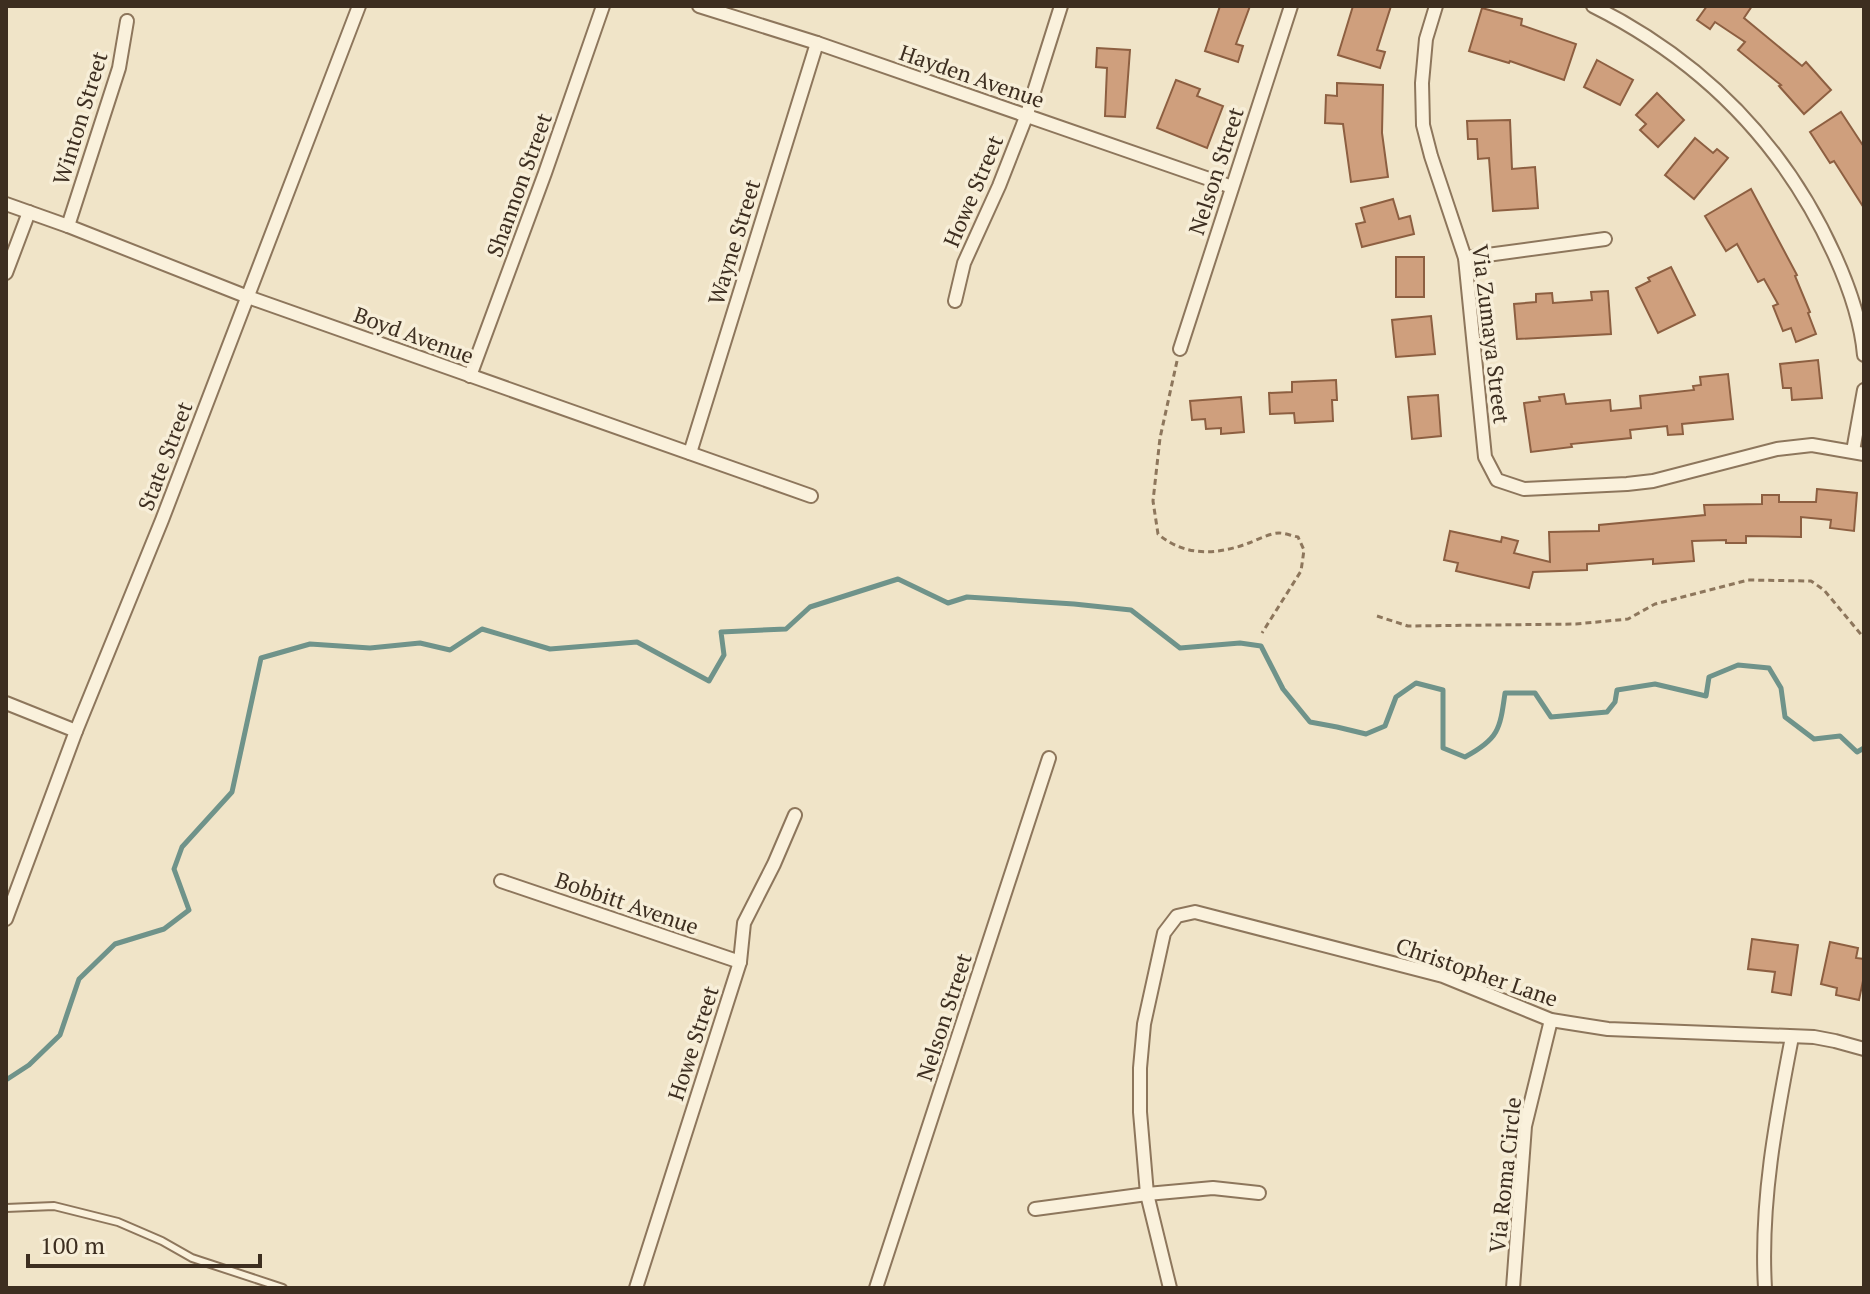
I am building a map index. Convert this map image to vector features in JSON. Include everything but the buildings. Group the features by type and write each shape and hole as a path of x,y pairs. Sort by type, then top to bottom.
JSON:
{"street":[{"name":"State Street","path":"6,919 76,731 162,520 359,6"},
{"name":"Shannon Street","path":"470,376 603,6"},
{"name":"Hayden Avenue","path":"699,6 817,43 1232,187"},
{"name":"Howe Street","path":"955,301 964,263 1026,117 1061,6"},
{"name":"Nelson Street","path":"1180,349 1291,6"},
{"name":"Via Zumaya Street","path":"1436,6 1426,39 1422,83 1423,125 1465,258 1485,457 1497,480 1524,489 1627,484 1653,481 1777,449 1812,445 1859,452"},
{"path":"1593,6 1669,51 1753,125 1795,182 1827,239 1856,310 1864,355"},
{"name":"Winton Street","path":"68,226 119,68 127,21"},
{"name":"Wayne Street","path":"690,453 817,43"},
{"name":"Boyd Avenue","path":"6,204 248,297 811,496"},
{"path":"6,273 29,212"},
{"path":"1465,258 1605,239"},
{"path":"1859,452 1864,390"},
{"path":"6,703 76,731"},
{"name":"Nelson Street","path":"876,1288 1049,758"},
{"name":"Howe Street","path":"636,1288 740,962 744,923 795,815"},
{"name":"Bobbitt Avenue","path":"501,881 740,962"},
{"name":"Christopher Lane","path":"1147,1194 1140,1112 1144,1024 1164,933 1177,916 1195,912 1443,976 1551,1020 1608,1029 1814,1037 1864,1049"},
{"name":"Via Roma Circle","path":"1513,1288 1525,1126 1551,1020"},
{"path":"1765,1288 1768,1181 1792,1037"},
{"path":"1035,1209 1213,1188 1259,1193"},
{"path":"1147,1194 1170,1288"}],"lane":[{"path":"6,1208 54,1206 118,1222 192,1258 283,1288"}],"path":[{"path":"1180,349 1160,438 1153,501 1158,534 1188,551 1211,552 1235,548 1277,532 1298,537 1304,550 1301,571 1262,633"},
{"path":"1377,616 1408,626 1576,624 1628,619 1655,604 1748,580 1811,581 1824,590 1864,638"}],"waterway":[{"path":"6,1080 29,1065 60,1035 79,979 115,944 164,929 189,910 174,869 182,847 232,792 261,658 310,644 370,648 420,643 450,650 482,629 550,649 637,642 709,681 724,655 721,632 786,629 810,607 898,579 948,603 967,597 1131,610 1180,648 1240,643 1261,646 1283,689 1310,722 1366,734 1385,726 1396,697 1416,683 1443,690 1443,748 1465,757 1485,744 1496,732 1505,693 1535,693 1551,717 1607,712 1615,702 1617,690 1655,684 1706,696 1709,677 1738,665 1769,668 1781,688 1785,717 1814,739 1840,736 1857,752 1864,748"}]}
